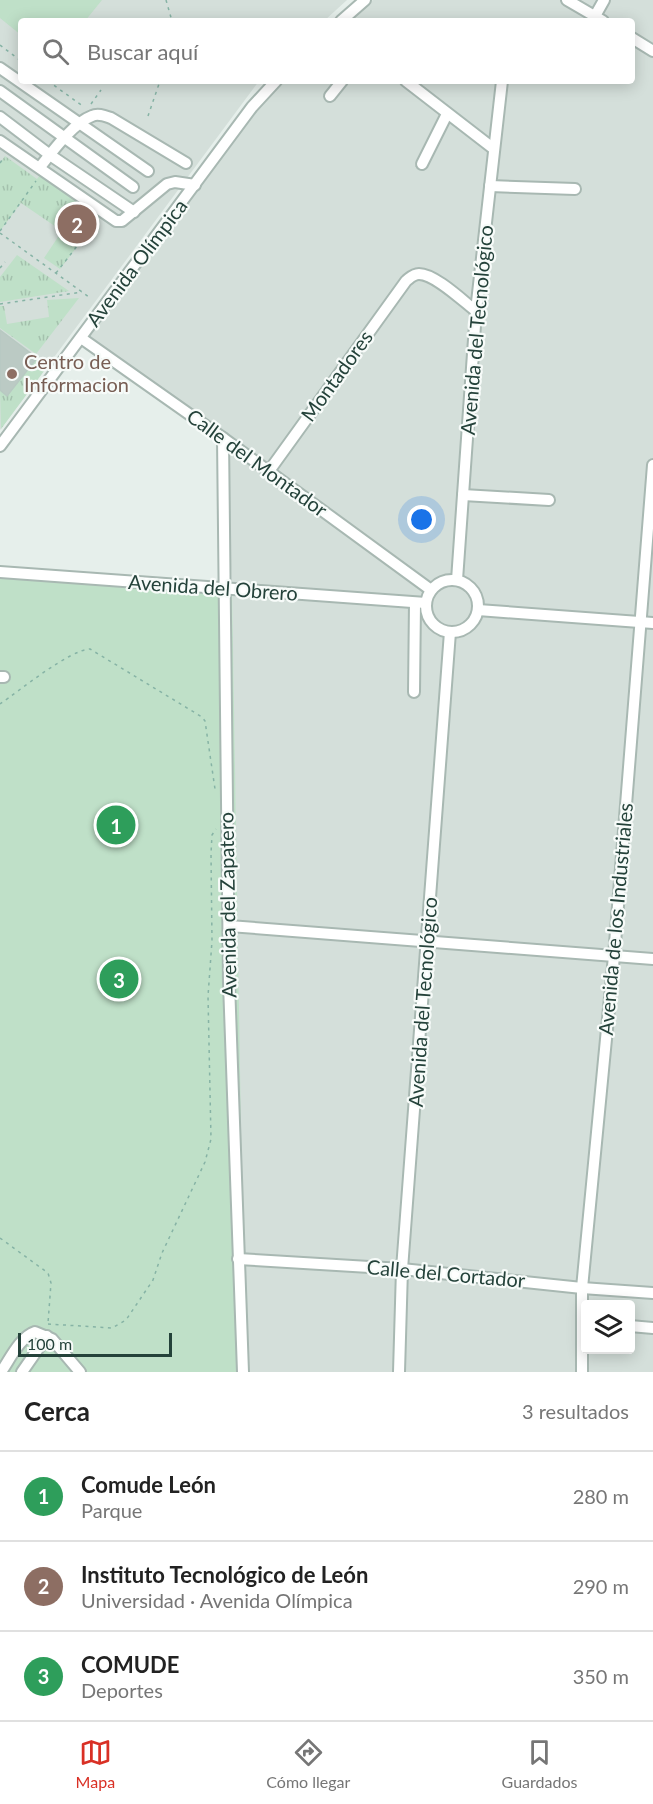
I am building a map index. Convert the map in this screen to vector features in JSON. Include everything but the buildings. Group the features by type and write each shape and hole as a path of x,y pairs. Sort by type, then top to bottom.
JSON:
{"street":[{"path":"344,18 365,0"},
{"path":"567,0 597,18"},
{"path":"599,18 604,0"},
{"path":"635,40 653,51"},
{"path":"0,68 18,80"},
{"path":"24,84 148,171"},
{"name":"Avenida Olímpica","path":"0,446 252,107 273,84"},
{"path":"330,96 340,84"},
{"path":"410,84 494,149"},
{"name":"Avenida del Tecnológico","path":"457,580 476,310 502,84"},
{"path":"0,91 133,187"},
{"path":"422,164 447,114"},
{"path":"40,167 81,123 98,115 111,118 186,163"},
{"path":"0,117 50,155 134,212"},
{"path":"0,141 116,221 122,221 166,184 175,182 195,185"},
{"path":"490,186 576,189"},
{"name":"Montadores","path":"268,471 406,281 413,275 426,275 476,310"},
{"name":"Calle del Montador","path":"81,338 223,438 431,590"},
{"name":"Avenida del Zapatero","path":"223,438 229,926 243,1372"},
{"name":"Avenida de los Industriales","path":"583,1300 614,956 653,465"},
{"path":"463,495 549,500"},
{"name":"Avenida del Obrero","path":"0,572 420,603"},
{"path":"414,692 420,603 438,584 447,580 457,580 465,583 476,594 478,610 471,624 465,629 450,632 435,626 420,603"},
{"path":"478,610 653,623"},
{"name":"Avenida del Tecnológico","path":"399,1372 402,1269 450,632"},
{"path":"229,926 653,959"},
{"name":"Calle del Cortador","path":"238,1259 402,1269 653,1293"},
{"path":"635,1326 653,1328"},
{"path":"1,1372 27,1336 35,1332 47,1336 80,1372"},
{"path":"22,1372 47,1336"},
{"name":"Avenida de los Industriales","path":"582,1372 583,1354"}],"path":[{"path":"166,0 171,18"},
{"path":"0,45 18,59"},
{"path":"52,84 87,110 100,90"},
{"path":"148,116 159,84"},
{"path":"38,179 0,232 89,297"},
{"path":"56,273 99,218"},
{"path":"0,268 5,262"},
{"path":"0,304 82,292"},
{"path":"0,704 62,661 81,650 90,649 202,717 205,721 216,794"},
{"path":"48,1324 112,1328 126,1320 153,1280 162,1253 205,1162 211,1139 208,996 212,941 212,835 217,826"},
{"path":"0,1238 48,1273 51,1283 47,1336"}],"shaded area":[{"path":"0,0 347,0 327,18 18,18 18,84 257,84 0,430"},
{"path":"373,0 653,0 653,1372 244,1372 232,585 224,434 88,336 274,84 635,84 635,18 352,18"}],"green space":[{"path":"0,0 102,0 87,18 18,18 18,33 0,18"},
{"path":"5,156 37,179 40,175 99,218 60,269 44,258 62,231 21,203 0,231 0,163"},
{"path":"17,255 69,291 0,302 0,277"},
{"path":"79,298 36,354 0,328 0,306 4,306 7,324 49,317 47,300"},
{"path":"37,358 47,367 1,429 0,390 7,395"},
{"path":"0,576 232,585 245,1372 0,1372"}],"place":[{"name":"Instituto Tecnológico de León","path":"77,224"},
{"name":"Centro de Informacion","path":"12,374"},
{"name":"Comude León","path":"116,825"},
{"name":"COMUDE","path":"119,979"}]}
